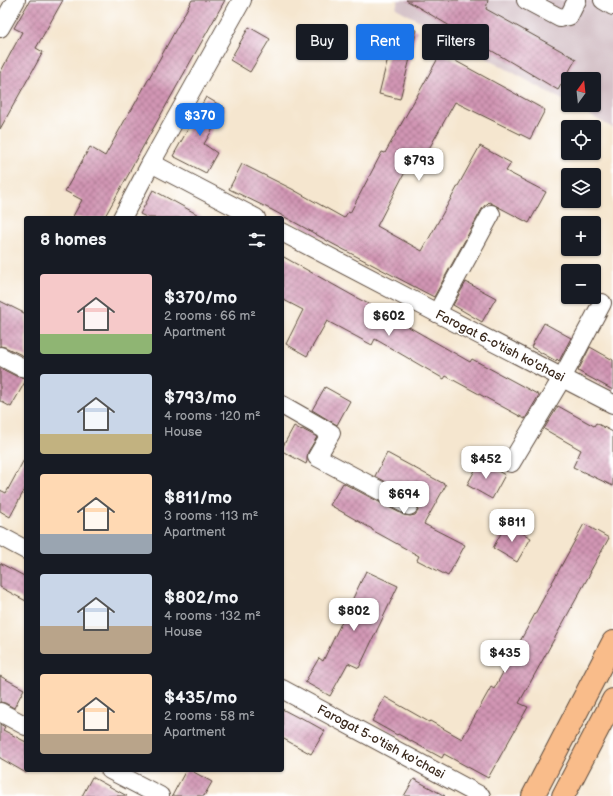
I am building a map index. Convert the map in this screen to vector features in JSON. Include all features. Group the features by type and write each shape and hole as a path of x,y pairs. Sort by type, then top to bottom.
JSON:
{"main road":[{"path":"533,796 613,642"},
{"path":"563,796 607,727 613,700"}],"street":[{"path":"0,28 16,0"},
{"path":"123,216 242,0"},
{"path":"526,0 560,18 569,16 577,0"},
{"path":"603,0 613,6"},
{"path":"151,163 252,216"},
{"path":"437,313 491,214"},
{"name":"Farogat 6-o'tish ko'chasi","path":"284,233 613,404"},
{"path":"511,463 562,378 602,303"},
{"path":"0,356 24,367"},
{"path":"284,406 332,433 317,457 408,506"},
{"path":"0,536 24,549"},
{"name":"Farogat 5-o'tish ko'chasi","path":"284,690 481,796"},
{"path":"0,712 24,725"},
{"path":"114,772 160,796"}],"shaded area":[{"path":"398,0 613,0 613,128 601,120 584,112 601,112 601,72 561,72 561,99 489,59 489,24 425,24 396,8"}],"building":[{"path":"30,0 63,0 36,48 43,52 0,129 0,73 22,32 14,28"},
{"path":"192,0 225,0 105,216 73,216 82,200 65,191 90,147 105,156"},
{"path":"406,0 488,0 486,9 576,59 568,72 561,72 561,85 558,90 489,49 489,24 447,24"},
{"path":"249,27 270,39 250,72 230,60"},
{"path":"414,29 417,30 414,42"},
{"path":"387,60 410,60 400,99 379,94"},
{"path":"437,60 454,60 545,110 530,139 455,102 426,154 417,149 377,226 422,251 480,146 511,163 506,171 546,192 529,223 489,202 485,205 434,297 331,243 284,216 229,189 242,164 292,189 344,218 348,212 350,213 382,152 385,153"},
{"path":"206,97 225,108 204,144 217,153 206,173 173,156"},
{"path":"153,190 200,216 144,216 140,214"},
{"path":"284,257 388,314 470,362 472,359 539,395 525,419 446,376 444,379 375,339 372,345 327,321 307,356 286,344 303,310 284,300"},
{"path":"466,282 496,298 482,322 453,305"},
{"path":"0,301 24,313 24,356 0,346"},
{"path":"544,323 571,338 559,361 557,359 556,361 531,347"},
{"path":"590,347 613,360 613,390 578,371"},
{"path":"0,368 16,376 24,378 24,384 11,407 0,401"},
{"path":"325,387 350,401 337,425 312,410"},
{"path":"558,406 594,426 596,423 613,432 613,486 573,467 581,450 544,429"},
{"path":"294,426 317,437 308,452 306,464 284,452 284,444"},
{"path":"387,453 446,485 424,524 465,545 448,576 417,560 419,556 330,505 343,483 404,515 415,515 419,506 418,500 375,476"},
{"path":"24,460 24,491 10,517 0,511 0,490 6,493"},
{"path":"480,461 505,475 492,499 467,485"},
{"path":"506,524 531,538 517,562 493,548"},
{"path":"584,524 609,538 519,703 528,707 488,778 444,754 442,758 372,721 385,697 462,739 491,687 494,689"},
{"path":"0,563 24,576 24,600 0,587"},
{"path":"366,571 398,586 359,668 348,663 330,696 305,682 319,658 323,661"},
{"path":"0,676 24,689 14,708 0,702"},
{"path":"284,710 325,731 311,754 284,739"},
{"path":"0,724 5,727 3,730 24,741 24,772 0,758"},
{"path":"185,772 194,772 212,782 204,796 172,796"},
{"path":"92,777 127,796 82,796"},
{"path":"414,779 445,796 404,796"}]}
